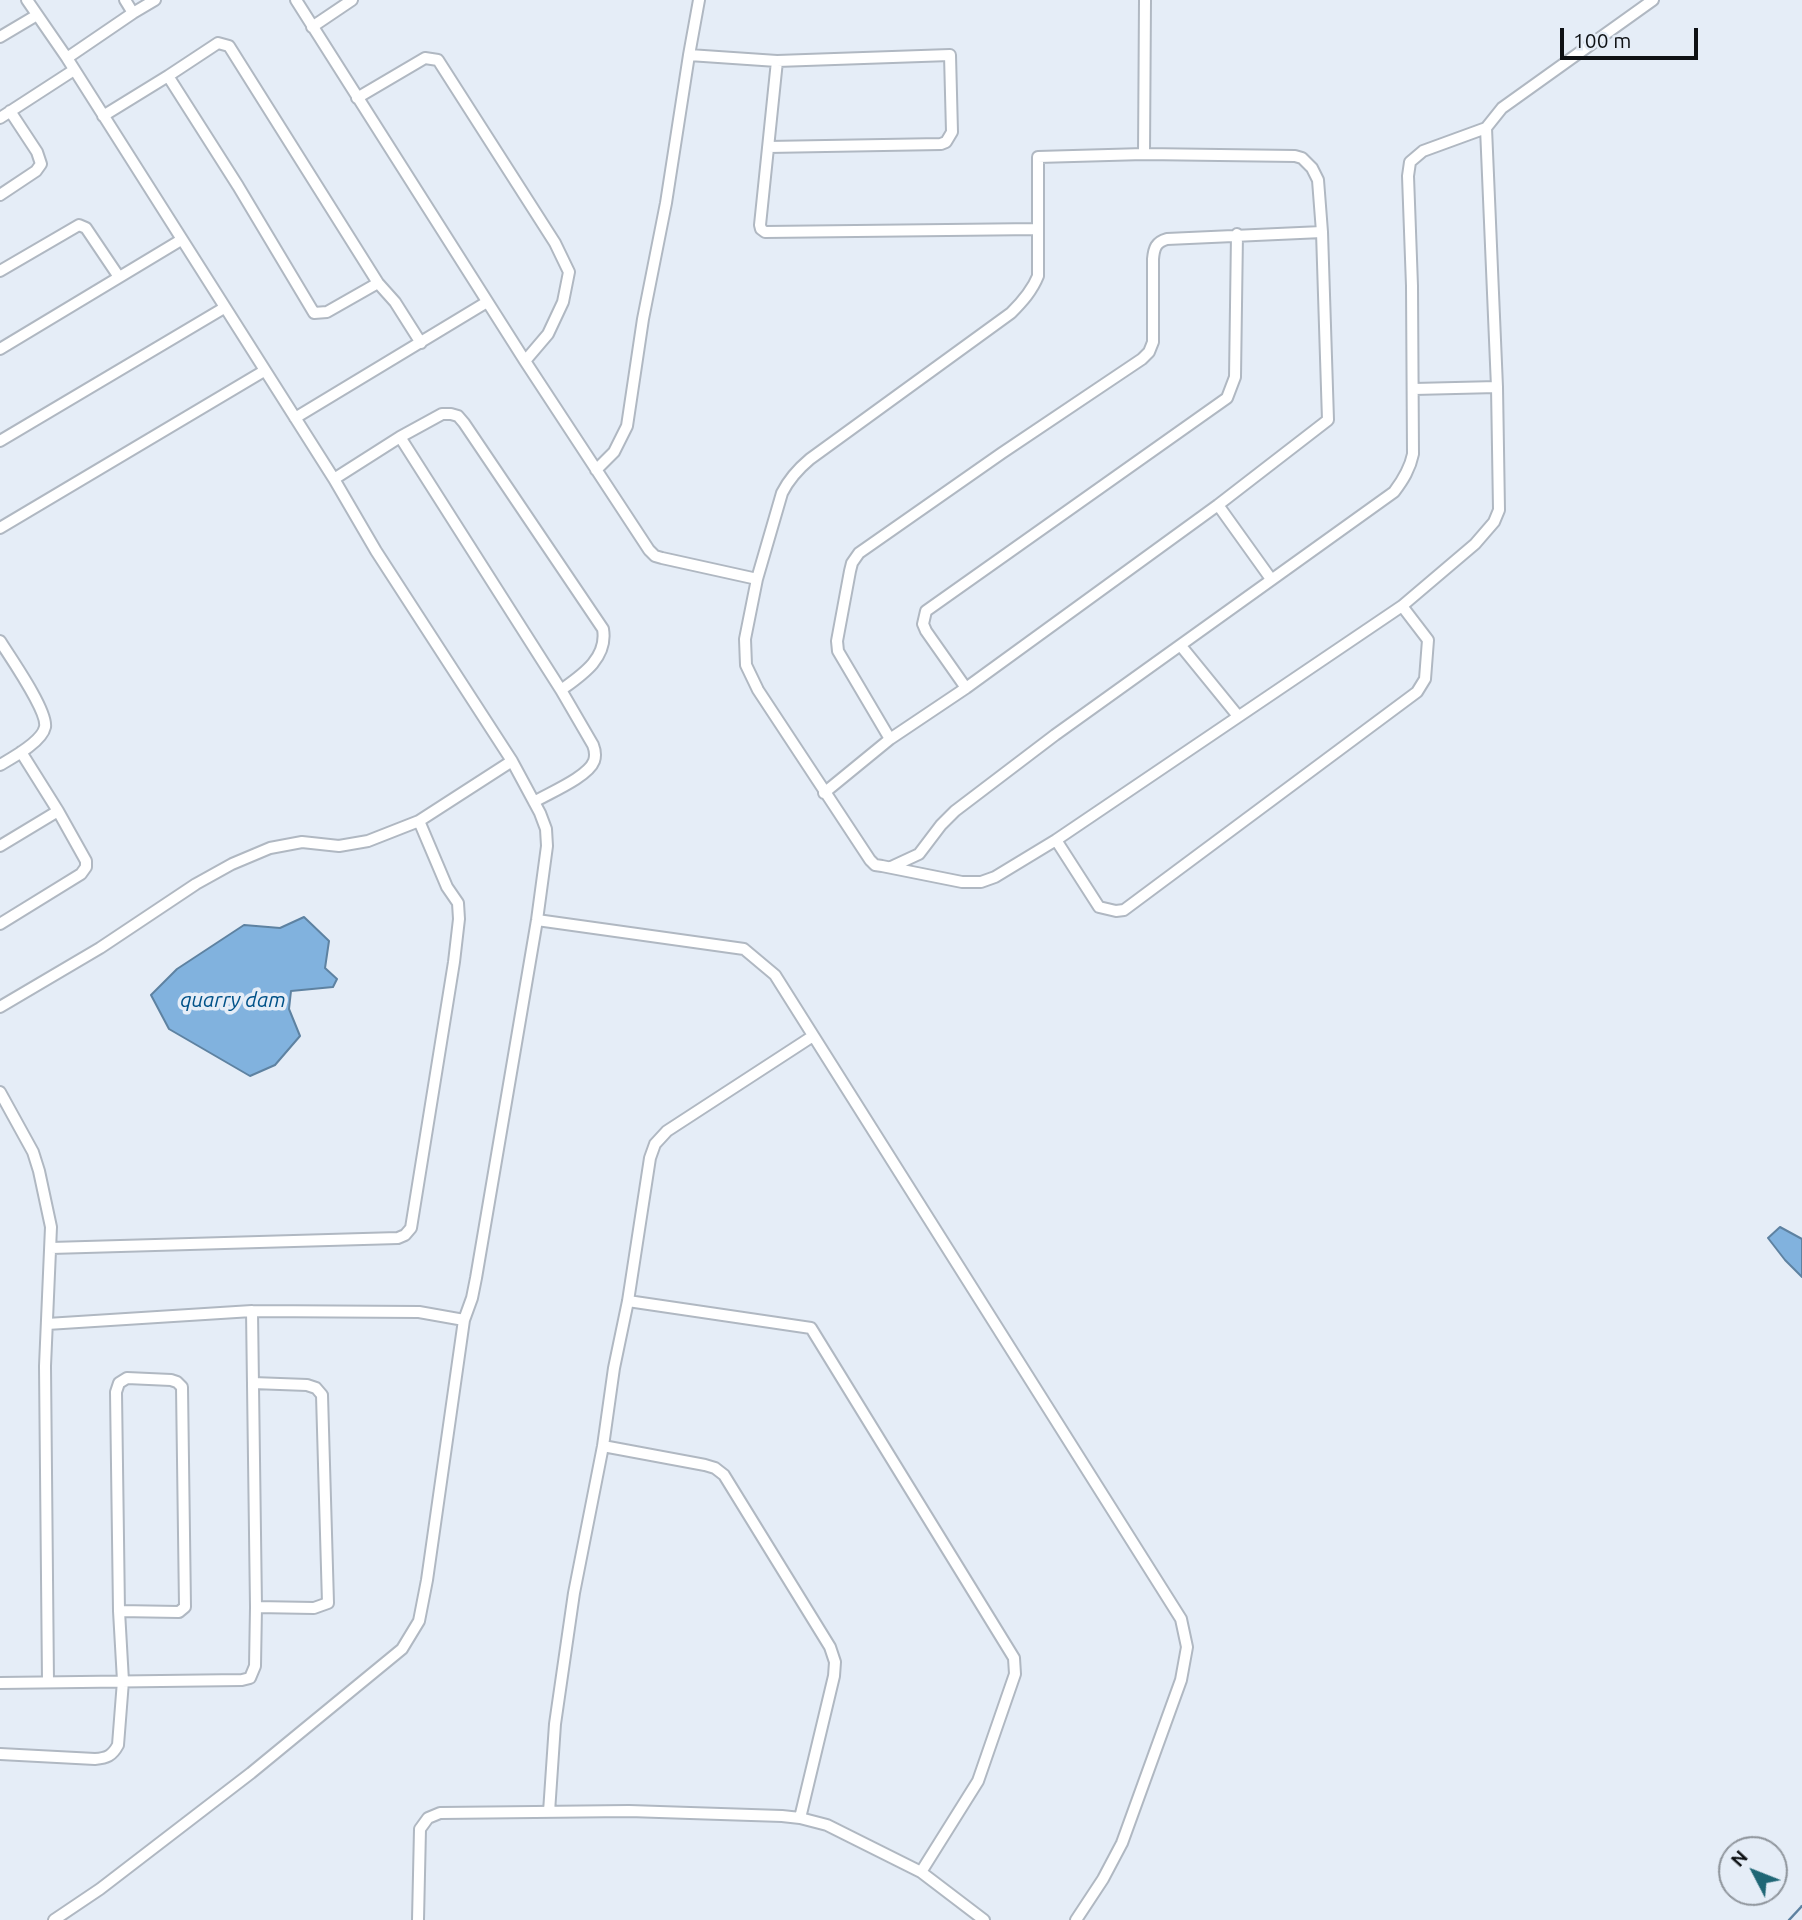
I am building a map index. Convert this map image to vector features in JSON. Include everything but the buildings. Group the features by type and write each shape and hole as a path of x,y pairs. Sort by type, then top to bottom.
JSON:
{"street":[{"path":"27,0 67,58 334,479 376,551 512,761 546,829 547,846 537,920 476,1278 464,1320 419,1621 402,1649 251,1773 100,1889 54,1920"},
{"path":"125,0 133,13"},
{"path":"67,58 155,0"},
{"path":"296,0 524,360 649,550 655,556 757,579"},
{"path":"312,27 352,0"},
{"path":"596,470 614,452 626,426 699,0"},
{"path":"1144,154 1145,0"},
{"path":"891,867 919,854 955,811 1055,736 1394,492 1403,480 1413,454 1414,389 1408,176 1410,162 1423,151 1486,128 1502,108 1653,0"},
{"path":"0,37 37,15"},
{"path":"103,116 218,43 229,46 378,283 395,302 421,343"},
{"path":"689,55 777,61 950,55 952,132 946,142 768,147"},
{"path":"357,98 425,58 438,60 533,208 569,272 563,302 548,334 524,360"},
{"path":"777,61 760,225 765,232 1038,229"},
{"path":"0,118 74,70"},
{"path":"168,76 314,313 327,312 378,283"},
{"path":"0,195 36,171 41,164 37,152 10,111"},
{"path":"824,793 890,739 966,688 1218,505 1328,420 1318,180 1312,168 1302,158 1144,154 1038,157 1038,276 1030,293 1011,313 797,470 782,493 757,579 745,639 746,665 758,690 824,793 870,860 876,865 951,881 981,881 995,877 1056,839 1402,606 1475,544 1494,522 1499,510 1497,387 1486,128"},
{"path":"0,271 79,225 86,228 119,277"},
{"path":"890,739 838,651 837,641 852,564 859,553 1134,365 1149,352 1153,342 1153,259 1158,242 1237,234 1322,232"},
{"path":"966,688 926,631 923,624 926,611 1227,398 1235,377 1237,234"},
{"path":"0,349 181,240"},
{"path":"295,418 487,302"},
{"path":"0,441 224,308"},
{"path":"0,528 264,371"},
{"path":"1414,389 1497,387"},
{"path":"334,479 442,414 457,416 603,629 603,645 590,669 561,690"},
{"path":"400,437 593,744 596,753 594,763 587,771 534,802"},
{"path":"1218,505 1271,579"},
{"path":"1056,839 1099,907 1124,911 1417,692 1425,679 1428,640 1402,606"},
{"path":"0,641 37,702 45,726 41,736 0,765"},
{"path":"1181,646 1238,716"},
{"path":"0,924 81,874 86,867 86,861 58,811 21,752"},
{"path":"0,1007 100,948 196,884 251,856 270,848 302,842 340,846 368,841 419,821 512,761"},
{"path":"0,846 58,811"},
{"path":"51,1248 398,1238 411,1228 459,919 458,903 447,887 419,821"},
{"path":"537,920 744,950 775,975 1181,1619 1187,1647 1181,1680 1122,1843 1103,1879 1076,1920"},
{"path":"549,1812 555,1724 574,1593 603,1446 650,1158 655,1144 667,1131 813,1036"},
{"path":"0,1092 33,1152 51,1227 45,1366 48,1682"},
{"path":"628,1301 811,1328 1014,1658 1015,1674 978,1781 921,1872"},
{"path":"47,1324 252,1311 419,1312 464,1320"},
{"path":"0,1684 250,1678 255,1667 256,1607 252,1311"},
{"path":"0,1754 95,1759 108,1758 118,1745 122,1681 119,1611 116,1392 119,1383 127,1378 171,1380 182,1387 186,1607 179,1612 119,1611"},
{"path":"253,1383 307,1385 316,1388 322,1395 328,1603 314,1608 256,1607"},
{"path":"603,1446 705,1465 724,1475 830,1647 835,1662 834,1676 800,1818"},
{"path":"418,1920 420,1829 428,1818 440,1813 629,1811 782,1816 827,1825 921,1872 984,1920"}],"water":[{"name":"quarry dam","path":"304,917 329,941 325,968 337,979 333,987 291,991 289,1009 300,1036 275,1065 250,1076 169,1029 151,995 177,969 244,925 280,928"},
{"path":"1780,1227 1802,1239 1802,1277 1768,1238"}],"waterway":[{"path":"1789,1920 1802,1906"}]}
